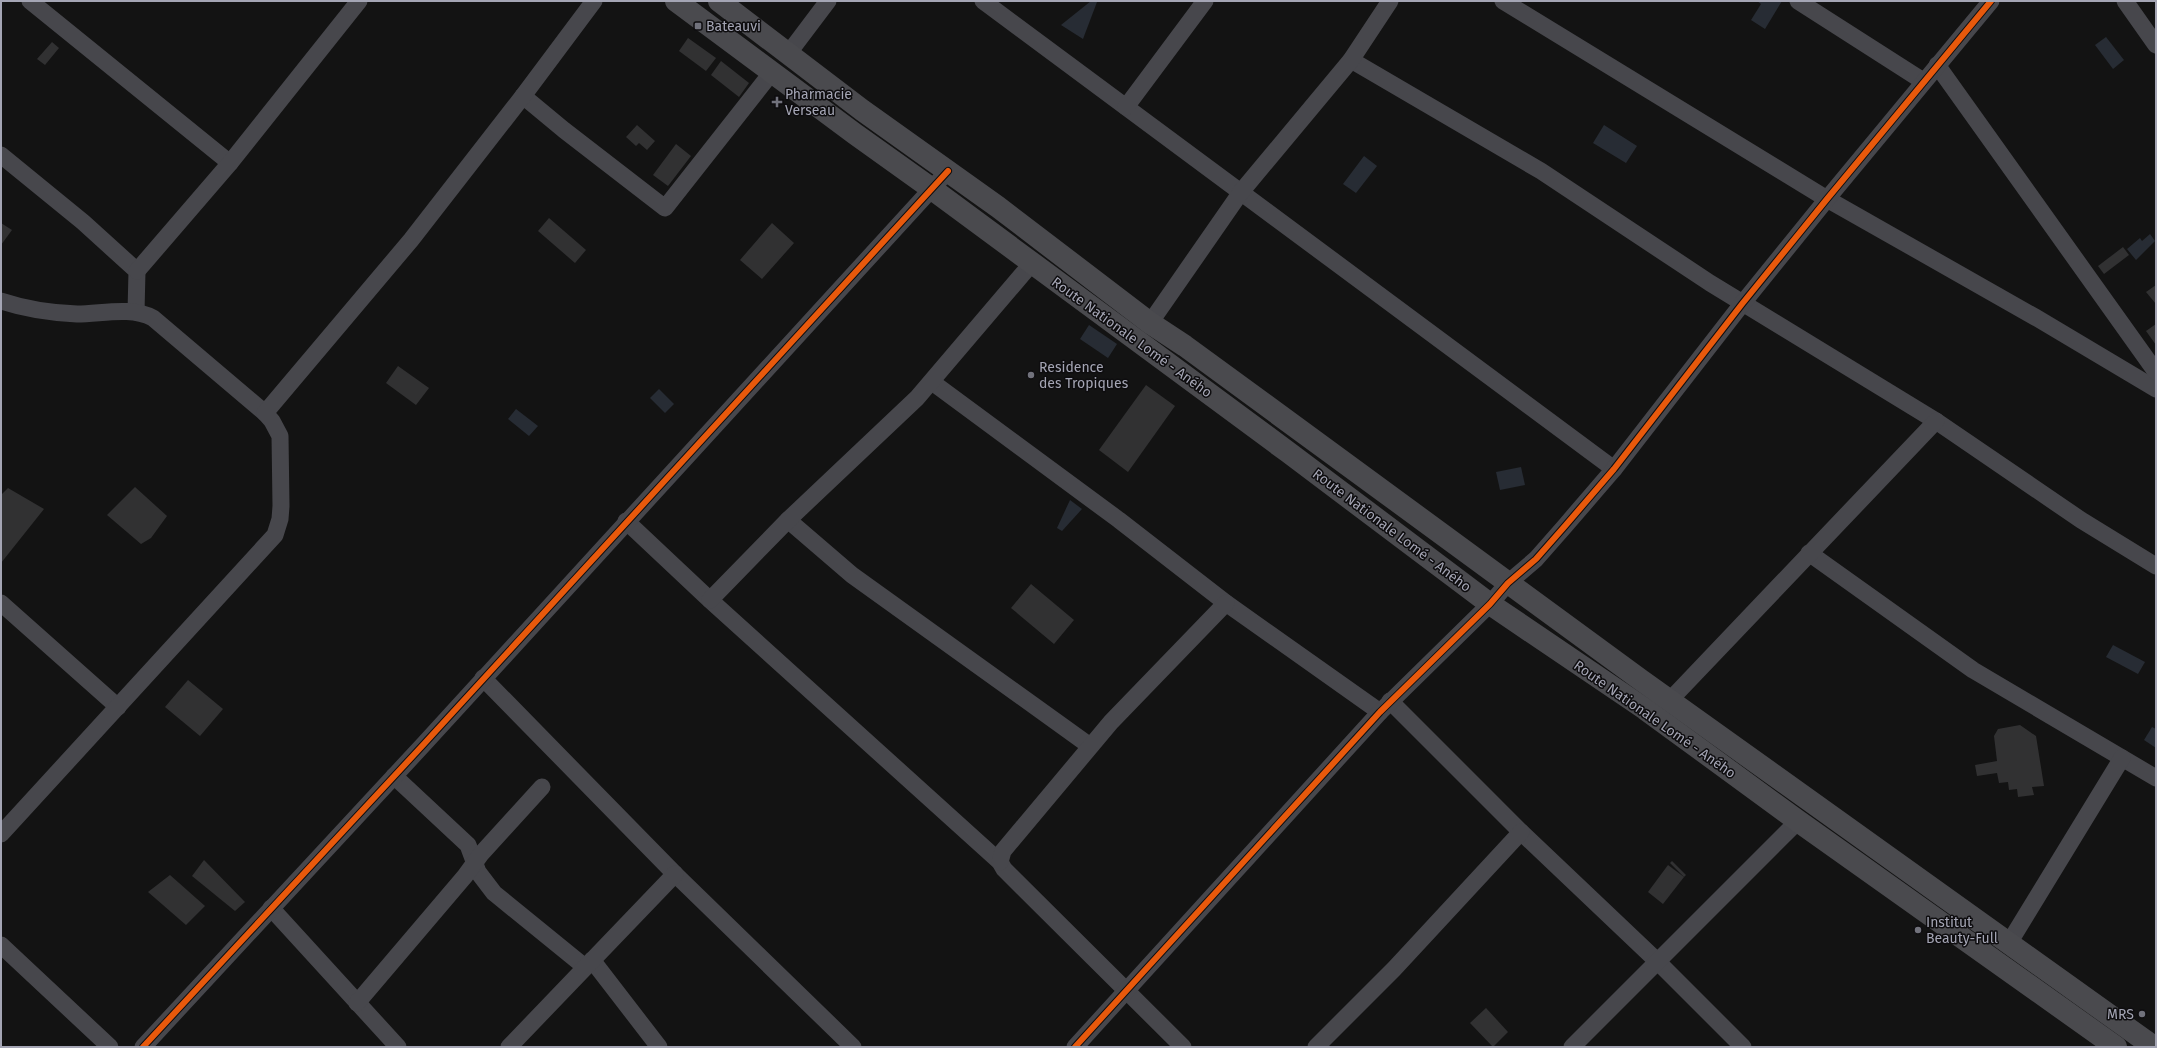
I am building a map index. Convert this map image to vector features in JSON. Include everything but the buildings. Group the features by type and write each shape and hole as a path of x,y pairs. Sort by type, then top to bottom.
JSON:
{"highway":[{"name":"Route Nationale Lomé - Aného","path":"676,1 855,134 1032,262 1490,604 1645,709 2110,1045"},
{"name":"Route Nationale Lomé - Aného","path":"719,1 1150,323 1185,346 1508,583 2154,1047"}],"street":[{"path":"30,1 230,163"},
{"path":"136,312 138,271 230,163 359,1"},
{"path":"265,413 411,240 523,96 594,1"},
{"path":"788,54 828,1"},
{"path":"983,1 1614,469"},
{"path":"1126,107 1205,1"},
{"path":"1150,323 1241,192 1351,60 1390,1"},
{"path":"1503,1 1827,199 2028,313 2156,389"},
{"path":"1798,1 1923,81"},
{"path":"1075,1047 1385,707 1490,604 1508,583 1536,558 1614,469 1742,304 1923,81 1992,1"},
{"path":"2125,1 2156,44"},
{"path":"1351,60 1541,171 1742,304 1936,421 2081,520 2156,566"},
{"path":"1937,66 2156,372"},
{"path":"523,96 570,135 665,208 772,72"},
{"path":"1,155 83,222 138,271"},
{"path":"143,1047 270,908 394,776 948,171"},
{"path":"710,600 788,520 892,423 932,382 1032,262"},
{"path":"1,301 15,306 77,314 136,312 144,313 153,318 265,413 272,421 280,436 281,506 280,520 275,535 1,834"},
{"path":"932,382 1119,520 1226,604 1385,707 1521,832 1658,962 1742,1047"},
{"path":"1671,699 1936,421"},
{"path":"788,520 852,575 1090,746"},
{"path":"626,521 710,600 1000,862 1004,869 1183,1047"},
{"path":"1809,553 1973,670 2156,778"},
{"path":"1,603 118,707"},
{"path":"1000,862 1002,851 1090,746 1122,710 1226,604"},
{"path":"483,678 675,874 854,1047"},
{"path":"2009,943 2122,758"},
{"path":"394,776 465,842 470,849 474,864 481,878 494,893 589,963 659,1047"},
{"path":"357,1004 474,864 542,788"},
{"path":"1572,1047 1798,821"},
{"path":"1316,1047 1394,969 1521,832"},
{"path":"509,1047 675,874"},
{"path":"270,908 398,1047"},
{"path":"1,945 110,1047"}],"shaded area":[{"path":"1091,1 1097,2 1083,39 1061,25"},
{"path":"1757,1 1782,1 1765,29 1751,20 1761,4"},
{"path":"2106,37 2124,60 2113,69 2095,45"},
{"path":"1604,125 1637,146 1626,163 1593,143"},
{"path":"1364,156 1377,166 1356,193 1343,184"},
{"path":"2150,234 2155,241 2136,260 2127,249 2140,238 2142,241"},
{"path":"1089,325 1117,344 1108,358 1080,339"},
{"path":"659,389 674,404 665,413 650,398"},
{"path":"516,409 538,426 529,436 508,419"},
{"path":"1521,467 1525,485 1500,490 1496,472"},
{"path":"1070,500 1082,509 1062,531 1057,528"},
{"path":"2113,645 2145,662 2138,674 2106,657"},
{"path":"2152,727 2156,729 2156,748 2144,740"}],"cycle path":[{"path":"1075,1047 1380,712 1490,604 1508,583 1536,559 1565,526 1614,469 1742,304 1827,199 1991,1"},
{"path":"143,1047 423,745 948,171"}],"place":[{"name":"Bateauvi","path":"698,26"},
{"name":"Pharmacie Verseau","path":"777,102"},
{"name":"Residence des Tropiques","path":"1031,375"},
{"name":"Institut Beauty-Full","path":"1918,930"},
{"name":"MRS","path":"2142,1014"}]}
